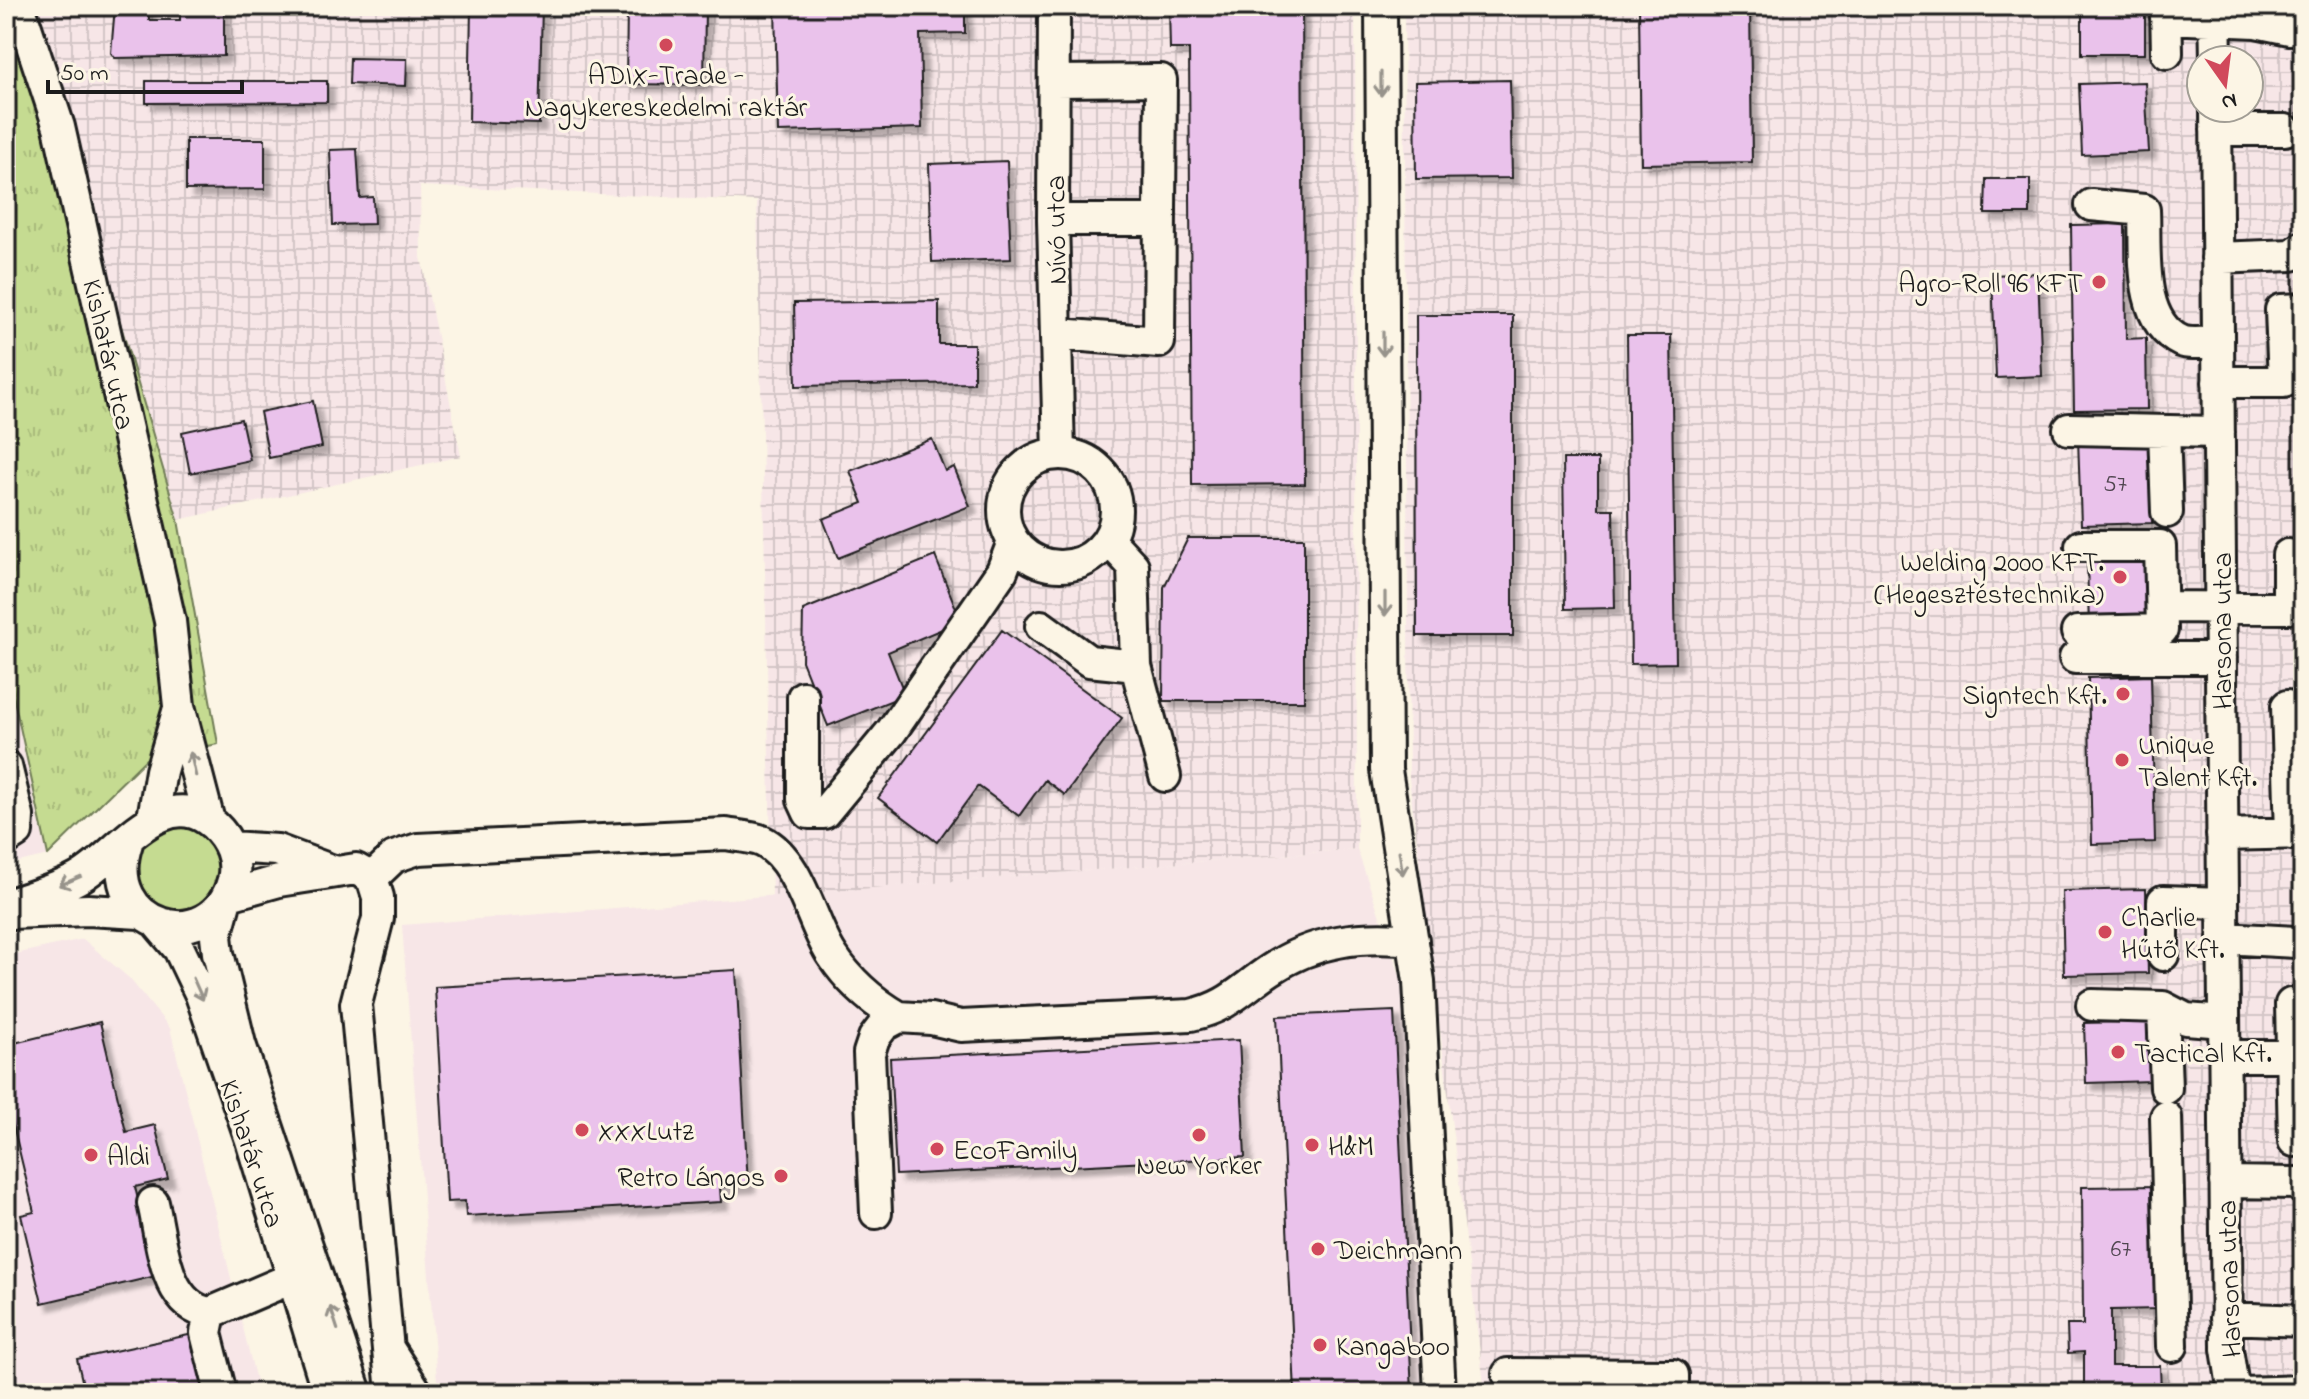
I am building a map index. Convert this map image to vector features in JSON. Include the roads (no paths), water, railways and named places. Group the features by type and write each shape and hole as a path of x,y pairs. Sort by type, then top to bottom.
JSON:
{"street":[{"name":"Kishatár utca","path":"19,6 59,127 167,606 179,706"},
{"name":"Nívó utca","path":"1054,6 1053,220 1059,334 1059,454"},
{"path":"1381,6 1386,770 1419,981 1440,1393"},
{"path":"2167,53 2166,12 2215,12 2290,29"},
{"path":"2215,12 2216,44"},
{"path":"1054,81 1161,80 1159,342 1059,334"},
{"name":"Harsona utca","path":"2216,124 2226,1318 2234,1393"},
{"path":"2247,124 2285,130"},
{"path":"2091,205 2144,210 2147,282 2159,319 2166,331 2183,342 2218,342"},
{"path":"1053,220 1159,220"},
{"path":"2217,258 2292,255 2303,247"},
{"path":"2218,382 2284,382 2281,310 2303,309"},
{"path":"2069,429 2219,432"},
{"path":"2164,431 2159,512 2220,513"},
{"path":"1059,454 1092,463 1109,482 1117,506 1115,524 1108,539 1096,554 1080,563 1062,567 1034,560 1013,542 1004,509 1007,492 1027,465 1059,454"},
{"path":"1108,539 1133,566 1136,666 1165,776"},
{"path":"803,697 803,800 809,813 824,813 891,732 1002,571 1013,542"},
{"path":"2081,546 2160,546 2162,630 2076,645 2221,658"},
{"path":"2163,607 2288,608 2288,555"},
{"path":"1041,626 1089,661 1136,666"},
{"path":"153,818 161,771 179,706"},
{"path":"6,913 88,910 194,924 211,916 227,899 235,871 231,847 209,821 179,706"},
{"path":"2222,835 2297,834 2287,706"},
{"path":"6,766 18,816 17,832 6,839"},
{"path":"6,906 79,878 127,843 138,828 153,818 182,812 209,821"},
{"path":"372,878 394,857 418,849 726,834 764,842 789,868 808,899 831,955 870,1000 899,1017 931,1019 961,1026 1191,1015 1218,1010 1269,970 1301,952 1333,941 1375,937 1413,940"},
{"path":"127,843 121,861 121,880 128,898 149,918"},
{"path":"231,847 277,850 337,873"},
{"path":"227,899 279,881 356,869 372,878 378,897 378,918 356,1004 392,1393"},
{"name":"Kishatár utca","path":"227,899 216,936 240,1044 356,1393"},
{"path":"2163,955 2163,901 2223,903"},
{"name":"Kishatár utca","path":"149,918 179,949 201,995 328,1393"},
{"path":"2223,938 2296,942"},
{"path":"2291,1004 2294,1141"},
{"path":"2092,1005 2163,1007 2186,1019 2224,1022"},
{"path":"2163,1007 2172,1346"},
{"path":"876,1213 869,1053 884,1025 899,1017"},
{"path":"2224,1056 2292,1056"},
{"path":"2225,1182 2267,1180 2298,1183 2303,1189"},
{"path":"153,1203 169,1269 179,1295 198,1311 210,1313 292,1278"},
{"path":"210,1313 206,1333 221,1393"},
{"path":"2226,1318 2303,1321"},
{"path":"389,1349 417,1393"},
{"path":"1508,1374 1673,1375 1673,1393"},
{"path":"2241,1393 2303,1391"}],"place":[{"name":"ADIX-Trade - Nagykereskedelmi raktár","path":"666,45"},
{"name":"Agro-Roll 96 KFT","path":"2099,282"},
{"name":"Welding 2000 KFT. (Hegesztéstechnika)","path":"2120,577"},
{"name":"Signtech Kft.","path":"2123,694"},
{"name":"Unique Talent Kft.","path":"2122,760"},
{"name":"Charlie Hűtő Kft.","path":"2105,932"},
{"name":"Tactical Kft.","path":"2118,1052"},
{"name":"XXXLutz","path":"582,1130"},
{"name":"New Yorker","path":"1199,1135"},
{"name":"H&M","path":"1312,1145"},
{"name":"EcoFamily","path":"937,1149"},
{"name":"Aldi","path":"91,1155"},
{"name":"Retro Lángos","path":"781,1176"},
{"name":"Deichmann","path":"1318,1249"},
{"name":"Kangaboo","path":"1320,1345"}]}
